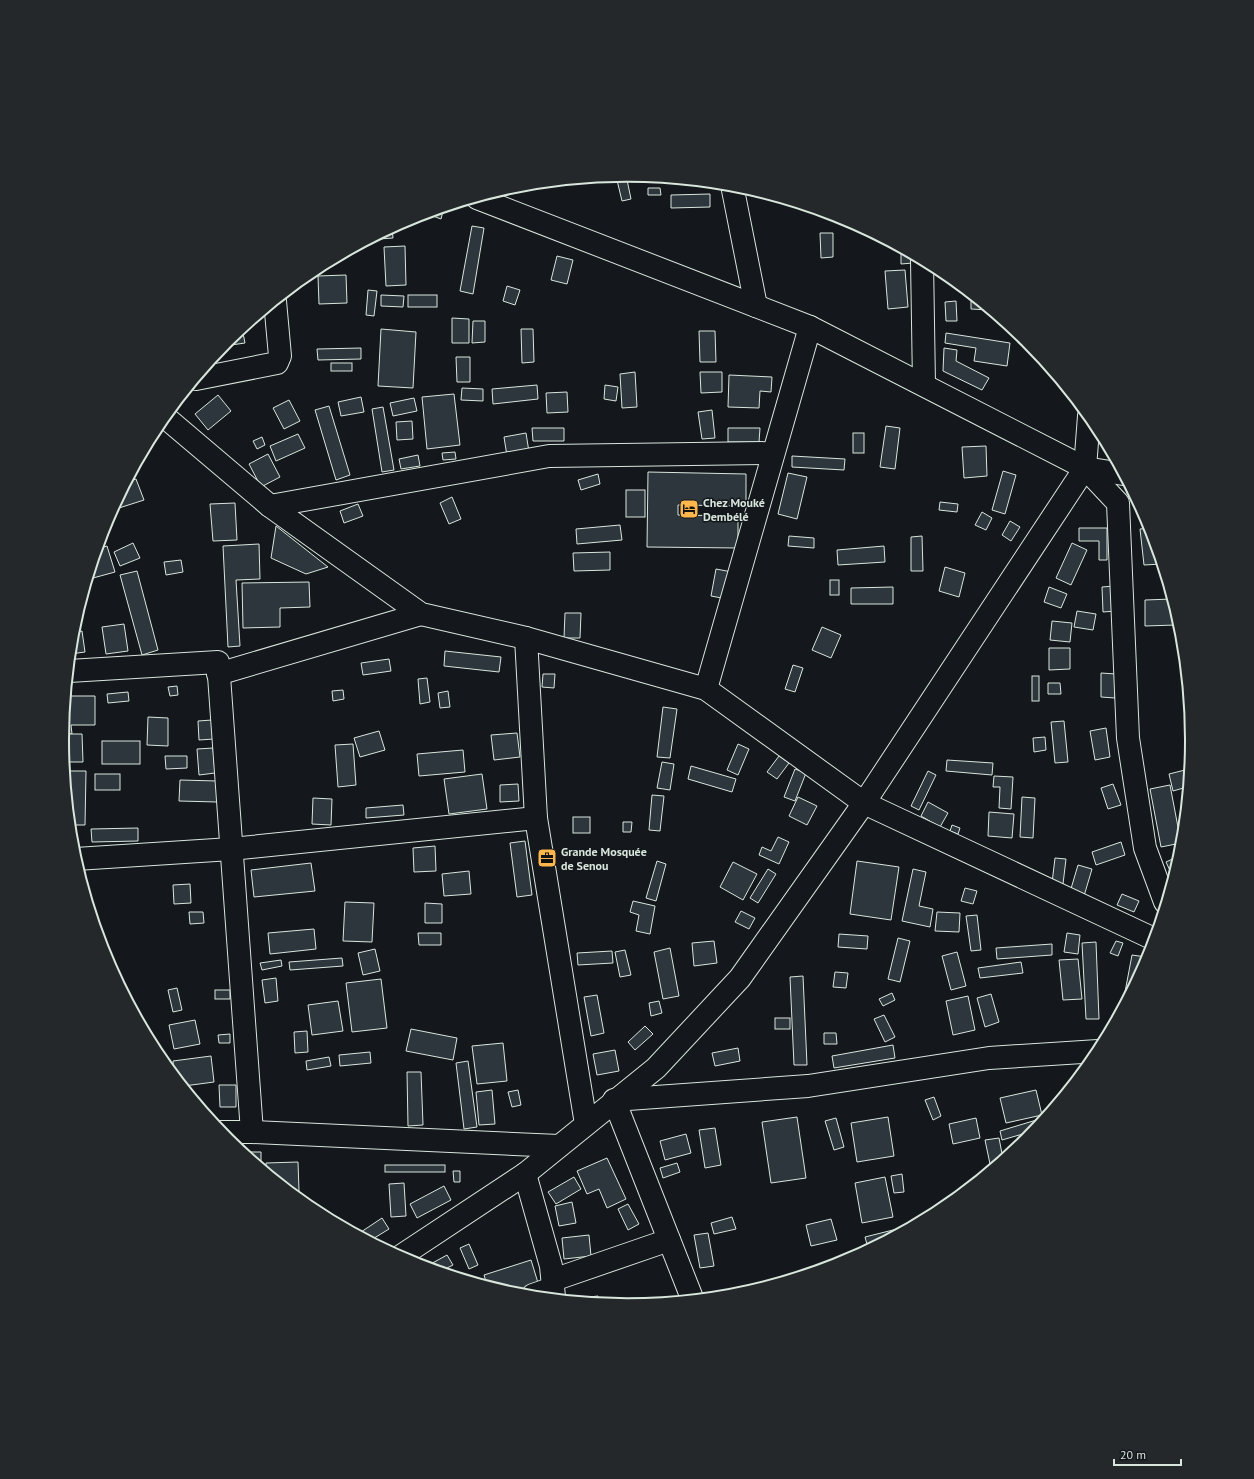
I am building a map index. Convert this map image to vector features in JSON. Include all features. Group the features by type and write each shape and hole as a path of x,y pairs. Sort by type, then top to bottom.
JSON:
{"street":[{"path":"733,192 756,306"},
{"path":"484,201 810,327 1085,468 1116,473"},
{"path":"922,266 924,385"},
{"path":"202,378 277,363 280,356 275,306"},
{"path":"706,689 810,327"},
{"path":"169,421 270,506 421,614 526,638 706,689 864,803 1149,937"},
{"path":"407,1252 525,1174 614,1100 656,1068 740,978 864,803 1085,468 1088,425"},
{"path":"270,506 549,456 773,453"},
{"path":"1085,468 1118,503 1128,738 1145,848 1162,895"},
{"path":"218,674 421,614"},
{"path":"526,638 536,818 586,1124"},
{"path":"74,671 218,662 252,1132"},
{"path":"82,859 232,849 536,818"},
{"path":"614,1100 808,1086 989,1058 1090,1052"},
{"path":"614,1100 690,1294"},
{"path":"230,1132 559,1146"},
{"path":"525,1174 551,1266 553,1289 669,1240"}],"building":[{"path":"618,182 627,182 631,199 622,201"},
{"path":"648,188 660,188 661,195 648,195"},
{"path":"710,194 710,207 671,208 671,195"},
{"path":"442,213 441,219 434,216"},
{"path":"472,226 484,228 473,294 460,291"},
{"path":"393,233 393,238 380,239"},
{"path":"820,233 833,233 833,257 821,258"},
{"path":"405,246 406,285 386,286 384,247"},
{"path":"901,253 913,261 913,263 901,264"},
{"path":"557,256 573,260 567,284 551,280"},
{"path":"905,270 908,307 888,309 885,271"},
{"path":"346,275 347,303 319,304 318,276"},
{"path":"507,286 520,290 515,305 503,301"},
{"path":"368,290 377,291 374,316 366,315"},
{"path":"381,295 404,296 403,307 381,306"},
{"path":"408,295 437,295 437,307 408,307"},
{"path":"971,300 982,310 971,309"},
{"path":"956,301 957,321 946,321 945,302"},
{"path":"452,318 469,319 469,343 452,343"},
{"path":"473,321 485,321 485,342 472,343"},
{"path":"381,329 416,332 413,388 378,386"},
{"path":"521,329 533,329 534,362 522,363"},
{"path":"699,331 715,331 716,362 700,362"},
{"path":"946,333 1010,343 1007,366 974,361 976,348 945,343"},
{"path":"243,335 245,343 232,345"},
{"path":"361,348 361,359 318,360 317,349"},
{"path":"944,348 957,350 956,361 989,378 982,390 943,371"},
{"path":"456,357 470,357 470,382 457,382"},
{"path":"331,363 352,363 352,371 331,371"},
{"path":"635,372 637,407 622,408 620,374"},
{"path":"700,372 722,372 722,392 701,393"},
{"path":"729,375 772,377 771,392 760,391 759,408 728,407"},
{"path":"537,385 538,399 493,404 492,389"},
{"path":"605,385 618,387 616,401 604,399"},
{"path":"462,388 483,389 483,401 461,400"},
{"path":"567,392 568,412 547,413 546,393"},
{"path":"454,394 460,445 427,449 422,397"},
{"path":"218,395 231,411 208,430 195,414"},
{"path":"361,397 364,412 341,416 338,402"},
{"path":"414,398 417,411 393,416 390,403"},
{"path":"289,400 300,421 284,429 273,408"},
{"path":"329,406 350,475 336,480 315,410"},
{"path":"383,407 394,470 382,472 372,409"},
{"path":"712,410 715,438 702,439 698,412"},
{"path":"412,421 413,439 397,440 396,422"},
{"path":"886,426 900,428 895,469 880,467"},
{"path":"532,428 564,428 564,441 533,441"},
{"path":"728,428 760,428 759,442 728,442"},
{"path":"526,433 529,452 507,456 504,437"},
{"path":"853,433 864,433 864,453 853,453"},
{"path":"298,434 305,448 276,461 270,446"},
{"path":"262,437 265,445 257,449 253,441"},
{"path":"986,446 987,476 964,478 962,447"},
{"path":"455,452 456,459 443,460 442,453"},
{"path":"268,454 280,477 261,487 249,464"},
{"path":"418,455 420,466 401,469 399,459"},
{"path":"792,456 845,459 844,470 792,467"},
{"path":"1003,471 1016,475 1005,514 992,510"},
{"path":"648,472 746,474 746,506 678,505 678,515 738,516 738,548 647,547"},
{"path":"788,473 807,477 797,519 778,514"},
{"path":"598,474 600,484 581,490 578,480"},
{"path":"136,479 144,500 120,508 127,493 134,480"},
{"path":"626,490 645,490 645,517 626,517"},
{"path":"452,497 461,519 449,524 440,503"},
{"path":"940,502 958,504 957,512 939,510"},
{"path":"235,503 237,540 213,541 210,504"},
{"path":"358,504 363,516 344,523 340,511"},
{"path":"982,512 992,518 986,530 975,525"},
{"path":"1010,521 1020,527 1011,541 1002,535"},
{"path":"620,525 622,540 577,544 576,529"},
{"path":"276,526 328,567 306,574 271,558"},
{"path":"1079,528 1107,528 1107,560 1099,560 1099,541 1079,541"},
{"path":"1140,529 1144,529 1156,564 1144,565"},
{"path":"789,536 814,538 814,548 788,546"},
{"path":"922,536 923,571 911,571 911,537"},
{"path":"133,543 140,558 120,566 114,552"},
{"path":"1072,543 1087,550 1071,585 1056,578"},
{"path":"259,544 260,579 236,580 240,646 228,647 223,546"},
{"path":"107,546 115,572 93,578 99,560 104,547"},
{"path":"884,546 885,562 838,565 837,550"},
{"path":"610,552 610,570 574,571 573,553"},
{"path":"181,560 183,572 166,575 164,562"},
{"path":"945,567 965,573 959,597 939,591"},
{"path":"716,569 732,572 727,599 711,596"},
{"path":"137,571 158,650 142,655 120,575"},
{"path":"830,580 839,580 839,595 830,595"},
{"path":"309,582 310,607 280,608 280,627 243,628 242,583"},
{"path":"1114,586 1116,611 1103,612 1102,587"},
{"path":"893,587 893,604 851,604 851,588"},
{"path":"1049,587 1067,594 1061,608 1044,602"},
{"path":"1167,599 1173,625 1145,626 1145,600"},
{"path":"1077,611 1096,614 1093,630 1074,627"},
{"path":"565,613 581,613 580,638 564,638"},
{"path":"1052,621 1072,623 1070,642 1050,640"},
{"path":"124,624 128,651 106,654 102,627"},
{"path":"822,627 841,635 831,658 812,650"},
{"path":"80,631 82,631 85,652 76,653"},
{"path":"1049,648 1070,648 1070,669 1049,670"},
{"path":"445,651 501,657 499,672 444,666"},
{"path":"389,659 391,671 363,675 361,663"},
{"path":"793,665 803,668 795,692 785,689"},
{"path":"1101,673 1116,674 1115,698 1101,697"},
{"path":"543,674 555,674 554,688 542,687"},
{"path":"1032,676 1039,676 1039,701 1032,701"},
{"path":"427,678 430,702 420,704 418,679"},
{"path":"1048,683 1060,683 1061,694 1048,694"},
{"path":"177,686 178,695 170,696 168,687"},
{"path":"343,690 344,699 333,701 332,691"},
{"path":"448,691 450,707 440,708 438,693"},
{"path":"128,692 129,701 108,703 107,694"},
{"path":"71,695 95,696 95,725 71,725 72,734 69,734"},
{"path":"663,707 677,709 670,758 657,757"},
{"path":"148,717 168,718 168,746 147,745"},
{"path":"212,720 214,739 199,740 198,721"},
{"path":"1064,721 1068,762 1055,763 1051,722"},
{"path":"1106,728 1110,757 1095,760 1090,731"},
{"path":"379,731 385,750 360,757 354,738"},
{"path":"517,733 520,757 494,760 491,735"},
{"path":"69,734 82,734 83,762 70,762"},
{"path":"1045,737 1046,750 1034,752 1033,738"},
{"path":"102,741 140,741 140,764 102,764"},
{"path":"353,744 356,785 338,787 335,745"},
{"path":"738,744 749,749 738,775 727,770"},
{"path":"213,748 215,773 199,775 197,749"},
{"path":"463,750 465,772 419,776 417,754"},
{"path":"165,756 187,756 187,768 166,769"},
{"path":"779,756 789,763 777,779 767,772"},
{"path":"947,760 993,763 992,775 946,771"},
{"path":"662,762 674,764 670,790 657,788"},
{"path":"691,766 736,779 732,792 688,779"},
{"path":"795,769 806,773 795,801 784,797"},
{"path":"1184,770 1183,788 1173,791 1169,774"},
{"path":"70,771 86,771 85,825 76,825"},
{"path":"928,771 936,775 919,810 911,806"},
{"path":"95,774 120,774 120,790 95,790"},
{"path":"482,774 487,809 449,814 444,779"},
{"path":"994,776 1013,777 1011,809 999,808 1000,787 993,787"},
{"path":"180,780 217,781 217,802 179,801"},
{"path":"518,784 519,801 500,802 500,785"},
{"path":"1113,784 1121,805 1108,809 1101,788"},
{"path":"1170,785 1178,826 1175,844 1161,847 1150,789"},
{"path":"652,795 664,796 660,831 649,830"},
{"path":"798,797 817,806 807,825 789,816"},
{"path":"1022,797 1035,798 1033,838 1020,837"},
{"path":"313,798 332,799 331,825 312,824"},
{"path":"928,802 948,813 940,827 921,816"},
{"path":"403,805 404,815 366,818 366,808"},
{"path":"989,812 1014,814 1012,838 988,836"},
{"path":"573,817 590,817 590,833 573,833"},
{"path":"623,822 632,822 631,832 623,832"},
{"path":"952,825 960,828 958,834 950,831"},
{"path":"138,828 138,841 92,842 91,829"},
{"path":"778,837 789,842 779,864 759,855 762,847 771,851"},
{"path":"525,841 532,895 517,897 510,843"},
{"path":"1121,842 1125,855 1096,865 1092,852"},
{"path":"435,846 436,871 414,872 413,848"},
{"path":"1055,858 1066,859 1063,884 1052,883"},
{"path":"1171,859 1169,869 1166,862"},
{"path":"657,861 666,864 656,901 646,898"},
{"path":"857,861 899,867 891,920 850,914"},
{"path":"733,862 757,874 743,900 720,887"},
{"path":"311,863 315,891 254,897 251,870"},
{"path":"1078,865 1092,869 1084,896 1070,892"},
{"path":"768,869 776,874 758,903 750,898"},
{"path":"913,869 926,872 919,906 933,909 930,927 902,921"},
{"path":"469,871 471,894 444,896 442,874"},
{"path":"190,884 191,903 174,904 173,885"},
{"path":"965,888 977,891 973,904 961,901"},
{"path":"1122,894 1139,901 1134,912 1117,905"},
{"path":"633,901 655,906 650,934 636,931 639,915 630,912"},
{"path":"345,902 374,903 372,942 343,941"},
{"path":"425,903 442,904 442,923 425,923"},
{"path":"741,911 755,918 749,929 735,922"},
{"path":"189,912 203,912 204,923 190,924"},
{"path":"937,912 960,913 959,932 935,931"},
{"path":"977,915 981,950 971,951 966,916"},
{"path":"314,929 316,949 270,954 268,933"},
{"path":"418,933 441,933 441,945 419,945"},
{"path":"1067,933 1080,935 1078,954 1064,952"},
{"path":"839,934 868,936 867,949 838,947"},
{"path":"898,938 910,941 900,982 888,979"},
{"path":"714,941 717,963 694,966 692,943"},
{"path":"1116,941 1123,943 1118,956 1110,953"},
{"path":"1096,942 1099,1019 1086,1019 1082,943"},
{"path":"1052,944 1052,955 997,959 996,948"},
{"path":"670,948 679,996 663,999 654,952"},
{"path":"375,949 380,971 363,975 358,953"},
{"path":"625,950 631,975 620,977 615,952"},
{"path":"612,951 613,963 578,965 577,953"},
{"path":"957,952 966,986 951,990 942,956"},
{"path":"1132,955 1141,956 1127,986 1126,989"},
{"path":"342,958 343,966 290,970 289,962"},
{"path":"1078,959 1082,999 1063,1000 1059,960"},
{"path":"281,960 282,966 262,970 260,963"},
{"path":"1021,962 1023,973 980,978 978,968"},
{"path":"835,972 848,973 846,988 833,987"},
{"path":"803,976 807,1065 794,1065 790,977"},
{"path":"276,978 278,1001 265,1003 262,980"},
{"path":"381,979 387,1028 352,1032 346,983"},
{"path":"177,988 182,1010 173,1012 168,990"},
{"path":"215,990 230,990 230,999 215,999"},
{"path":"892,993 895,1000 883,1006 879,999"},
{"path":"991,994 999,1022 985,1027 977,998"},
{"path":"597,995 604,1033 591,1036 584,997"},
{"path":"968,996 975,1030 953,1035 946,1001"},
{"path":"338,1001 343,1031 312,1035 308,1005"},
{"path":"659,1001 662,1013 651,1016 649,1003"},
{"path":"884,1015 895,1037 885,1042 874,1019"},
{"path":"775,1018 790,1018 790,1029 775,1029"},
{"path":"195,1020 200,1044 174,1049 169,1025"},
{"path":"645,1026 653,1034 635,1050 628,1042"},
{"path":"411,1029 457,1038 453,1060 406,1051"},
{"path":"307,1031 308,1052 295,1053 294,1032"},
{"path":"824,1033 836,1033 837,1044 824,1044"},
{"path":"230,1034 230,1043 219,1043 218,1035"},
{"path":"503,1043 507,1081 477,1084 472,1046"},
{"path":"893,1045 895,1058 834,1068 832,1056"},
{"path":"738,1048 740,1061 715,1066 712,1053"},
{"path":"615,1050 619,1071 597,1075 593,1054"},
{"path":"370,1052 371,1063 340,1066 339,1055"},
{"path":"211,1056 214,1082 189,1085 173,1064 173,1061"},
{"path":"329,1057 331,1066 307,1070 306,1061"},
{"path":"468,1061 477,1127 464,1129 456,1063"},
{"path":"407,1072 421,1072 423,1125 408,1126"},
{"path":"219,1085 236,1085 236,1107 220,1107"},
{"path":"492,1090 495,1124 479,1125 476,1092"},
{"path":"518,1090 521,1105 512,1107 508,1092"},
{"path":"1036,1090 1042,1113 1039,1116 1006,1123 1000,1098"},
{"path":"934,1097 941,1116 933,1120 925,1100"},
{"path":"797,1117 806,1178 771,1183 762,1122"},
{"path":"888,1117 894,1156 857,1162 851,1123"},
{"path":"836,1118 844,1147 834,1150 825,1121"},
{"path":"976,1118 980,1138 953,1144 949,1124"},
{"path":"1034,1121 1022,1134 1002,1140 1000,1131"},
{"path":"715,1128 721,1165 705,1168 699,1130"},
{"path":"686,1134 691,1153 665,1160 660,1141"},
{"path":"999,1138 1002,1153 990,1163 985,1140"},
{"path":"251,1152 261,1152 261,1161"},
{"path":"607,1158 626,1199 607,1208 599,1189 587,1194 577,1171"},
{"path":"298,1162 299,1190 266,1165 266,1163"},
{"path":"677,1163 680,1172 663,1178 660,1168"},
{"path":"385,1165 445,1165 445,1172 385,1172"},
{"path":"453,1171 460,1171 460,1182 454,1182"},
{"path":"902,1174 904,1192 894,1193 891,1176"},
{"path":"574,1177 581,1189 556,1204 548,1192"},
{"path":"885,1177 893,1217 862,1223 855,1183"},
{"path":"404,1183 406,1216 391,1217 389,1184"},
{"path":"444,1186 451,1200 417,1218 410,1204"},
{"path":"572,1202 576,1223 559,1226 555,1206"},
{"path":"628,1204 639,1224 628,1230 618,1209"},
{"path":"732,1217 736,1229 714,1234 711,1223"},
{"path":"382,1218 389,1229 375,1237 363,1231"},
{"path":"831,1219 837,1240 811,1246 806,1225"},
{"path":"893,1230 867,1243 865,1237"},
{"path":"708,1233 714,1266 700,1268 694,1235"},
{"path":"589,1235 591,1256 564,1259 562,1238"},
{"path":"469,1244 478,1265 469,1269 460,1248"},
{"path":"447,1255 453,1265 447,1268 433,1263"},
{"path":"531,1260 539,1286 531,1289 518,1287 485,1279 484,1275"}],"place":[{"name":"Chez Mouké Dembélé","path":"689,509"},
{"name":"Grande Mosquée de Senou","path":"547,858"}]}
